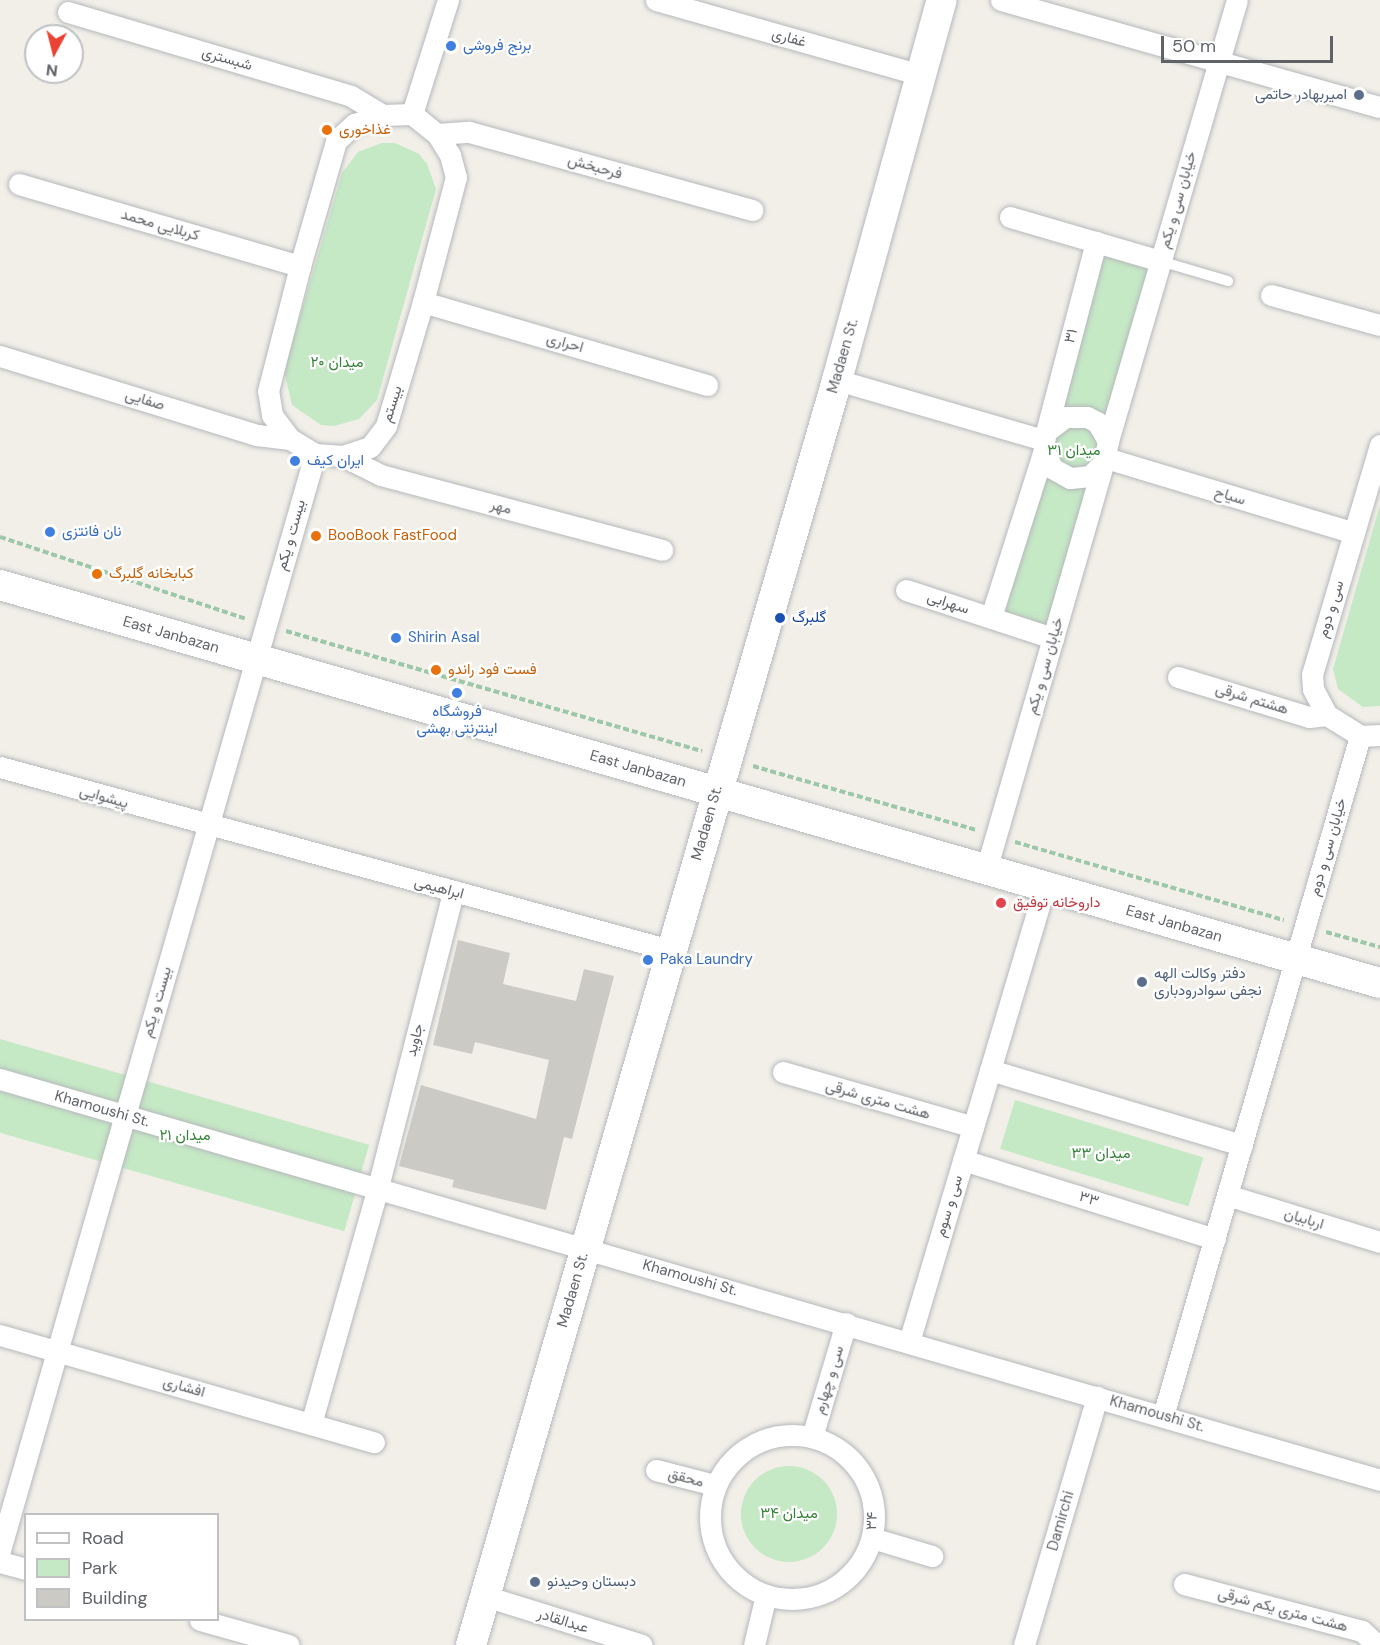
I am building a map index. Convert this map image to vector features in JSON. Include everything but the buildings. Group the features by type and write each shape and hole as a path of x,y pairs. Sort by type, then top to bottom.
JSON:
{"main road":[{"name":"Madaen St.","path":"471,1645 725,758 837,380 942,0"},
{"name":"East Janbazan","path":"0,585 1380,983"}],"street":[{"path":"412,114 448,0"},
{"name":"غفاری","path":"657,0 921,75"},
{"path":"1001,0 1380,107"},
{"name":"خیابان سی و یکم","path":"986,870 1237,0"},
{"name":"شبستری","path":"68,12 351,96 383,115"},
{"name":"بیستم","path":"412,114 436,134 450,155 456,177 423,302 386,426 370,447 343,456 315,454 290,439 272,416 268,391 300,266 336,141 354,124 383,115 412,114"},
{"name":"فرحبخش","path":"436,134 469,132 752,210"},
{"name":"کربلایی محمد","path":"19,184 300,266"},
{"path":"1010,217 1161,261"},
{"name":"۳۱","path":"990,617 1046,440 1096,242"},
{"path":"1271,295 1380,325"},
{"name":"احراری","path":"423,302 707,384"},
{"name":"صفایی","path":"0,356 257,435 290,439"},
{"path":"837,380 1046,440"},
{"path":"1065,417 1087,417 1097,422 1106,454 1090,476 1070,478 1052,468 1046,440 1065,417"},
{"name":"سی و دوم","path":"1327,715 1313,689 1312,674 1380,445"},
{"name":"بیست و یکم","path":"0,1550 315,454"},
{"name":"سیاح","path":"1106,454 1354,533"},
{"name":"مهر","path":"343,456 381,475 662,550"},
{"name":"سهرابی","path":"906,590 990,617"},
{"path":"990,617 1053,638"},
{"name":"هشتم شرقی","path":"1178,676 1309,717 1327,715"},
{"path":"1327,715 1370,735"},
{"name":"خیابان سی و دوم","path":"1295,959 1370,735"},
{"name":"پیشوایی","path":"0,767 208,826"},
{"name":"ابراهیمی","path":"208,826 670,950"},
{"name":"سی و سوم","path":"909,1342 1045,886"},
{"name":"جاوید","path":"378,1188 453,892"},
{"path":"1163,1416 1295,959"},
{"path":"990,1070 1242,1145"},
{"name":"هشت متری شرقی","path":"783,1072 973,1127"},
{"name":"Khamoushi St.","path":"0,1079 585,1247 1380,1480"},
{"name":"۳۳","path":"963,1160 1215,1239"},
{"path":"310,1424 378,1188"},
{"name":"اربابیان","path":"1227,1196 1380,1242"},
{"name":"سی و چهارم","path":"812,1437 846,1323"},
{"name":"افشاری","path":"0,1335 374,1442"},
{"name":"Damirchi","path":"1024,1645 1097,1397"},
{"name":"۳۴","path":"789,1434 812,1437 836,1447 856,1464 869,1487 874,1512 872,1538 861,1562 843,1582 819,1594 793,1599 766,1595 742,1582 723,1563 712,1539 709,1512 715,1485 727,1465 744,1449 765,1438 789,1434"},
{"name":"محقق","path":"656,1470 715,1485"},
{"path":"872,1538 932,1556"},
{"path":"0,1562 24,1568"},
{"name":"هشت متری یکم شرقی","path":"1184,1584 1362,1631 1377,1645"},
{"path":"754,1645 766,1595"},
{"name":"عبدالقادر","path":"485,1596 642,1645"},
{"path":"204,1621 289,1645"}],"lane":[{"path":"1161,261 1228,281"}],"path":[{"path":"0,537 265,625 1380,947"}],"green space":[{"name":"میدان ۲۰","path":"382,143 395,143 419,154 427,164 436,189 377,400 359,419 334,426 321,425 292,405 284,371 342,173 358,152"},
{"name":"میدان ۳۱","path":"1102,252 1153,267 1049,629 998,614"},
{"path":"1380,505 1380,706 1363,707 1338,689 1333,669"},
{"name":"میدان ۲۱","path":"0,1039 369,1145 344,1231 0,1133"},
{"name":"میدان ۳۳","path":"1015,1100 1203,1158 1188,1206 1000,1149"},
{"name":"میدان ۳۴","path":"789,1466 807,1470 823,1480 833,1496 837,1514 833,1532 823,1548 807,1558 789,1562 771,1558 755,1548 745,1532 741,1514 745,1496 755,1480 771,1470"}],"place":[{"name":"برنج فروشی","path":"451,46"},
{"name":"امیربهادر حاتمی","path":"1359,95"},
{"name":"غذاخوری","path":"327,130"},
{"name":"ایران کیف","path":"295,461"},
{"name":"نان فانتزی","path":"50,532"},
{"name":"BooBook FastFood","path":"316,536"},
{"name":"کبابخانه گلبرگ","path":"97,574"},
{"name":"گلبرگ","path":"780,618"},
{"name":"Shirin Asal","path":"396,638"},
{"name":"فست فود راندو","path":"436,670"},
{"name":"فروشگاه اینترنتی بهشی","path":"457,693"},
{"name":"داروخانه توفیق","path":"1001,903"},
{"name":"Paka Laundry","path":"648,960"},
{"name":"دفتر وکالت الهه نجفی سوادرودباری","path":"1142,982"},
{"name":"دبستان وحیدنو","path":"535,1582"}]}
